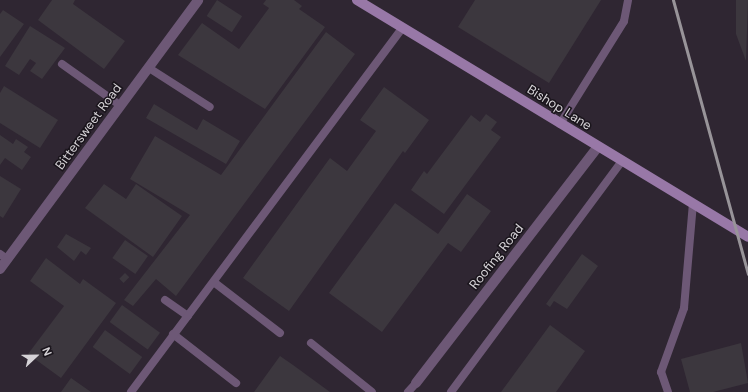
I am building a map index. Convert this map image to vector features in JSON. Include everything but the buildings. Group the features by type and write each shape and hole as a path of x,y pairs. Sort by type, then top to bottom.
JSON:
{"street":[{"name":"Bittersweet Road","path":"0,269 4,257 121,106 198,0"},
{"name":"Bishop Lane","path":"357,0 748,237"},
{"name":"Roofing Road","path":"416,383 598,147"}],"lane":[{"path":"560,124 624,21 628,0"},
{"path":"131,392 173,334 215,283 402,28"},
{"path":"62,64 121,106"},
{"path":"149,68 210,107"},
{"path":"451,392 622,161"},
{"path":"668,392 661,372 684,308 693,204"},
{"path":"215,283 280,333"},
{"path":"165,300 188,316"},
{"path":"173,334 236,383"},
{"path":"311,342 372,392"},
{"path":"408,392 416,383"}],"shaded area":[{"path":"0,0 748,0 748,392 0,392"}],"railway":[{"path":"673,0 748,274"}]}
